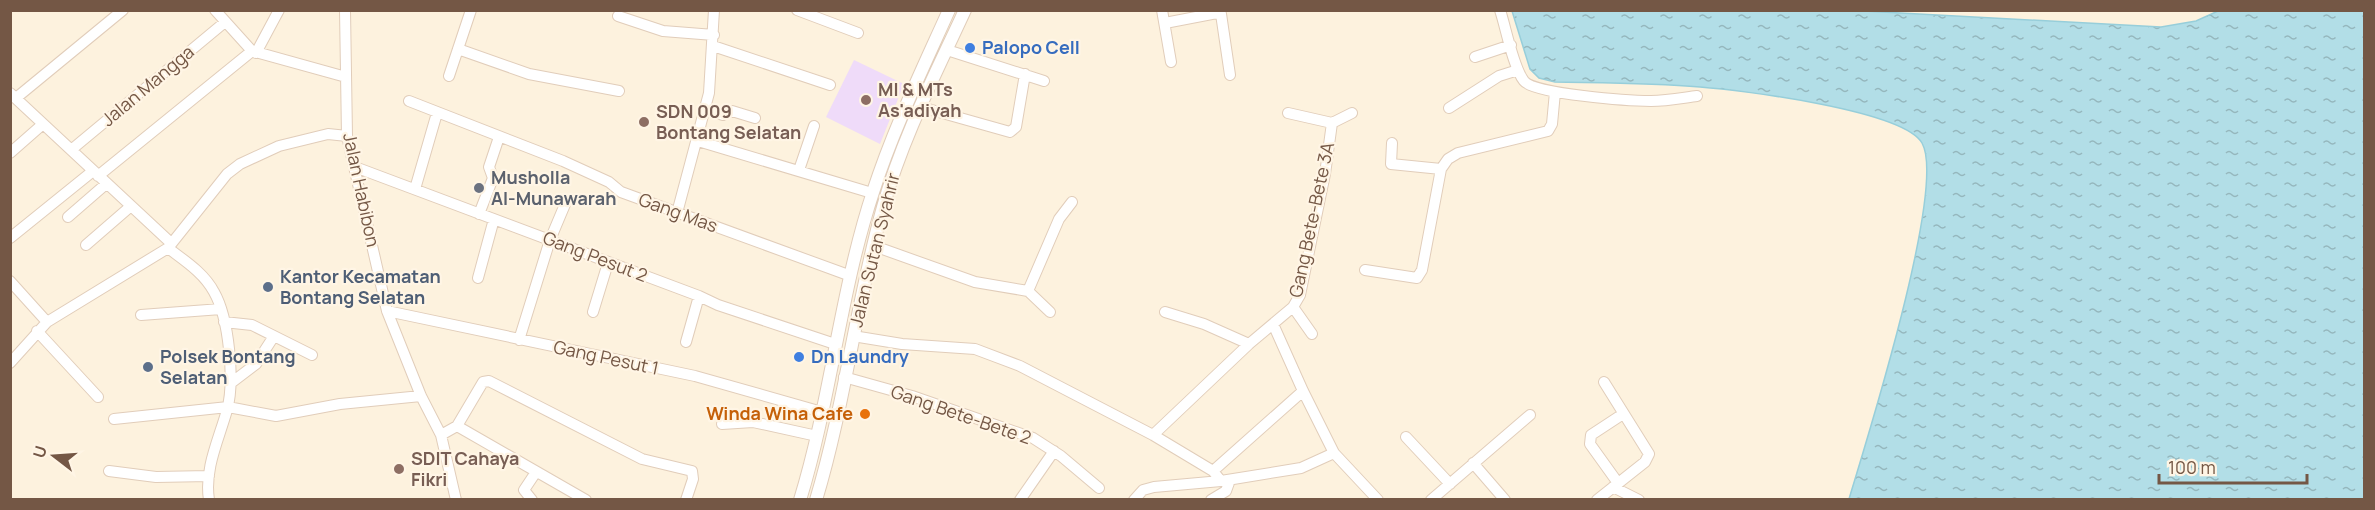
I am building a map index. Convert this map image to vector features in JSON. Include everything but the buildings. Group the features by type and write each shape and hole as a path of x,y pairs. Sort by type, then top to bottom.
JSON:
{"street":[{"path":"123,10 13,96 200,272 215,292 224,322 231,383 228,407 209,476 209,500"},
{"path":"215,10 254,52 346,77"},
{"path":"12,233 99,177 254,52 279,10"},
{"name":"Jalan Habibon","path":"345,10 347,136 387,311 422,396 441,435 456,500"},
{"path":"449,76 471,10"},
{"path":"677,213 706,110 712,75 714,10"},
{"path":"797,10 858,33"},
{"name":"Jalan Sutan Syahrir","path":"800,500 817,436 835,344 872,193 908,101 949,10"},
{"name":"Jalan Sutan Syahrir","path":"816,500 892,175 965,10"},
{"path":"1162,10 1171,62"},
{"path":"1500,10 1518,70 1528,85 1555,92 1643,101 1697,96"},
{"path":"1165,24 1221,14 1230,75"},
{"path":"618,16 663,31 713,40 830,85"},
{"name":"Jalan Mangga","path":"71,150 225,22"},
{"path":"1475,57 1511,45"},
{"path":"458,49 529,74 619,91"},
{"path":"947,50 1044,81"},
{"path":"1449,108 1499,76 1518,70"},
{"path":"908,101 921,107 1010,132 1016,127 1025,74"},
{"path":"1365,270 1413,279 1420,275 1441,170 1448,159 1458,153 1548,131 1552,124 1555,92"},
{"name":"Gang Mas","path":"409,101 563,161 609,182 621,192 851,276"},
{"path":"706,110 723,115 732,111 755,118"},
{"path":"415,189 437,113"},
{"path":"1288,113 1332,123 1352,113"},
{"name":"Gang Bete-Bete 3A","path":"1153,435 1249,344 1293,307 1300,295 1325,174 1332,123"},
{"path":"10,153 43,124"},
{"path":"799,170 814,126"},
{"path":"10,363 37,330 47,322 170,245 227,174 240,164 279,146 328,134 347,136"},
{"path":"479,214 493,178 489,167 499,137"},
{"path":"698,141 872,193"},
{"path":"1392,143 1391,164 1441,170"},
{"name":"Gang Pesut 2","path":"355,167 699,296 718,306 835,344"},
{"path":"68,217 99,177"},
{"path":"519,340 550,240 566,202"},
{"path":"1028,291 1059,219 1072,202"},
{"path":"86,245 130,206"},
{"path":"478,278 494,219"},
{"path":"874,246 975,282 1028,291 1050,312"},
{"path":"593,312 608,263"},
{"path":"10,281 47,322"},
{"path":"686,342 699,296"},
{"path":"1293,307 1312,334"},
{"path":"141,315 221,309"},
{"name":"Gang Pesut 1","path":"387,311 696,376 822,412"},
{"path":"1165,312 1204,324 1249,344"},
{"path":"224,322 252,326 312,355"},
{"path":"1273,324 1334,453 1378,500"},
{"path":"37,330 98,397"},
{"path":"231,383 256,364 274,336"},
{"path":"853,336 902,344 975,349 1020,366 1153,435 1226,480"},
{"name":"Gang Bete-Bete 2","path":"844,377 912,396 1033,438 1099,488"},
{"path":"441,435 458,426 483,382 489,381 642,459 692,471 693,479 686,500"},
{"path":"1597,500 1645,462 1649,454 1604,382"},
{"path":"1213,471 1303,391"},
{"path":"114,419 228,407 276,416 340,404 422,396"},
{"path":"1623,414 1591,435 1589,440 1615,485 1639,500"},
{"path":"1431,500 1530,415"},
{"path":"722,424 753,422 817,436"},
{"path":"458,426 586,500"},
{"path":"1406,436 1450,484"},
{"path":"1020,500 1054,452"},
{"path":"1134,500 1143,490 1154,487 1226,480 1301,468 1334,453"},
{"path":"1473,463 1505,500"},
{"path":"109,471 156,477 209,476"},
{"path":"532,500 525,488 536,472"},
{"path":"1211,500 1226,490 1226,480"}],"shaded area":[{"name":"MI & MTs As'adiyah","path":"854,60 904,84 880,144 826,117"}],"water":[{"path":"1512,11 1864,11 2161,27 2196,21 2218,11 2364,11 2364,499 1849,499 1886,373 1914,260 1924,209 1927,169 1922,143 1909,131 1885,121 1783,97 1700,87 1555,82 1539,78 1530,69"}],"place":[{"name":"Palopo Cell","path":"970,48"},
{"name":"MI & MTs As'adiyah","path":"866,100"},
{"name":"SDN 009 Bontang Selatan","path":"644,122"},
{"name":"Musholla Al-Munawarah","path":"479,188"},
{"name":"Kantor Kecamatan Bontang Selatan","path":"268,287"},
{"name":"Dn Laundry","path":"799,357"},
{"name":"Polsek Bontang Selatan","path":"148,367"},
{"name":"Winda Wina Cafe","path":"865,414"},
{"name":"SDIT Cahaya Fikri","path":"399,469"}]}
